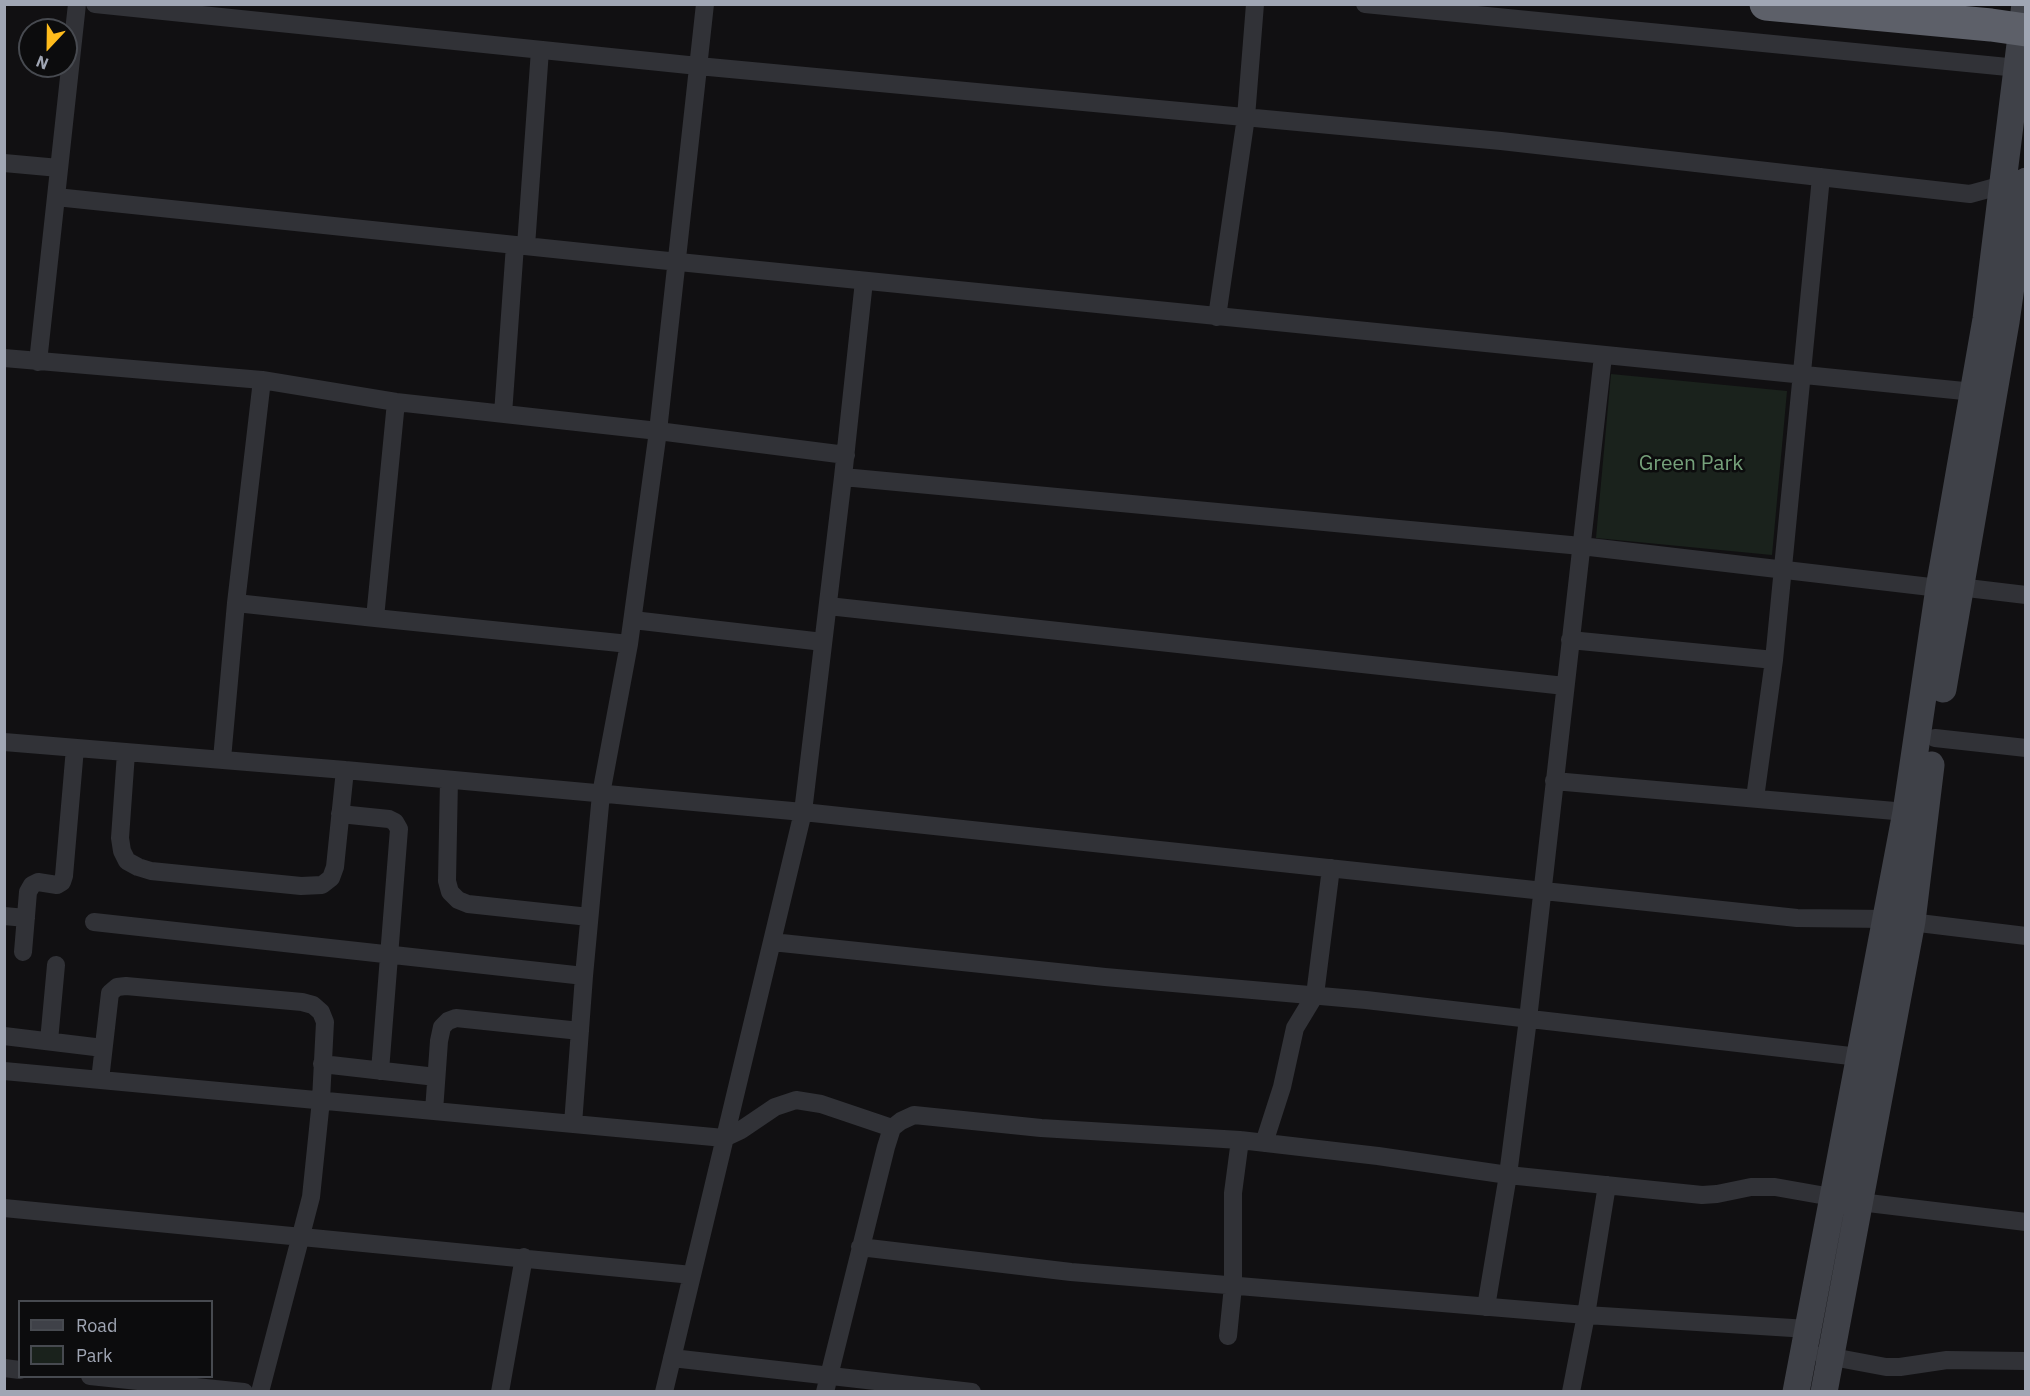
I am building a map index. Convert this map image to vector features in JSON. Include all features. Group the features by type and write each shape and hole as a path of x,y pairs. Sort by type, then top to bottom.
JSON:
{"highway":[{"path":"1766,4 1991,25 2024,21"}],"street":[{"path":"38,362 77,4"},
{"path":"95,4 698,66 1501,141 1970,194 2015,194"},
{"path":"573,1124 601,794 633,620 658,431 705,4"},
{"path":"1217,316 1246,117 1255,4"},
{"path":"1365,4 2018,68"},
{"path":"1796,1392 1859,1057 1899,920 1906,812 1949,587 2006,321 2015,194 2018,68 2024,21"},
{"path":"503,414 540,50"},
{"path":"4,163 59,168"},
{"path":"1755,798 1774,660 1821,177"},
{"path":"56,197 864,281 1974,392"},
{"path":"664,1392 803,812 846,455 864,281"},
{"path":"1824,1392 1860,1202 1899,920 1935,738 1949,587 1974,392 2006,321"},
{"path":"1486,1307 1508,1174 1528,1019 1603,356"},
{"path":"4,358 262,380 396,402 658,431 846,455"},
{"path":"222,759 236,603 262,380"},
{"path":"375,618 396,402"},
{"path":"843,477 1581,546 2025,595"},
{"path":"236,603 629,644"},
{"path":"828,606 1565,686"},
{"path":"633,620 824,642"},
{"path":"1570,639 1774,660"},
{"path":"1935,738 2025,748"},
{"path":"4,742 222,759 803,812 1797,918 1899,920 2025,936"},
{"path":"23,952 28,892 32,885 38,882 57,885 63,882 75,748"},
{"path":"126,753 120,838 122,851 127,861 151,871 301,886 322,885 331,878 345,770"},
{"path":"449,780 447,881 450,892 458,900 468,904 589,917"},
{"path":"1554,781 1906,812"},
{"path":"340,814 389,819 395,822 399,829 380,1071"},
{"path":"1264,1143 1282,1087 1295,1028 1315,995 1331,868"},
{"path":"4,916 26,918"},
{"path":"94,922 584,975"},
{"path":"772,942 1105,977 1315,995 1859,1057"},
{"path":"49,1041 56,965"},
{"path":"100,1080 110,993 117,987 302,1002 313,1005 321,1012 325,1022 313,1185 260,1392"},
{"path":"434,1111 442,1027 448,1021 456,1017 580,1030"},
{"path":"4,1036 103,1048"},
{"path":"322,1064 436,1077"},
{"path":"4,1071 724,1138 741,1130 775,1107 796,1100 830,1106 892,1128"},
{"path":"827,1384 892,1128 914,1115 1041,1128 1240,1140 1702,1196 1762,1186 1860,1202 2025,1222"},
{"path":"1228,1336 1233,1286 1233,1193 1240,1140"},
{"path":"1571,1392 1607,1185"},
{"path":"4,1208 301,1235 692,1275"},
{"path":"860,1247 1071,1272 1586,1315 1806,1340 1830,1358 1900,1367 1947,1360 2025,1360"},
{"path":"500,1392 524,1257"},
{"path":"672,1358 827,1384 972,1392"},
{"path":"100,1378 244,1392"}],"green space":[{"name":"Green Park","path":"1611,374 1787,391 1772,555 1596,538"}]}
